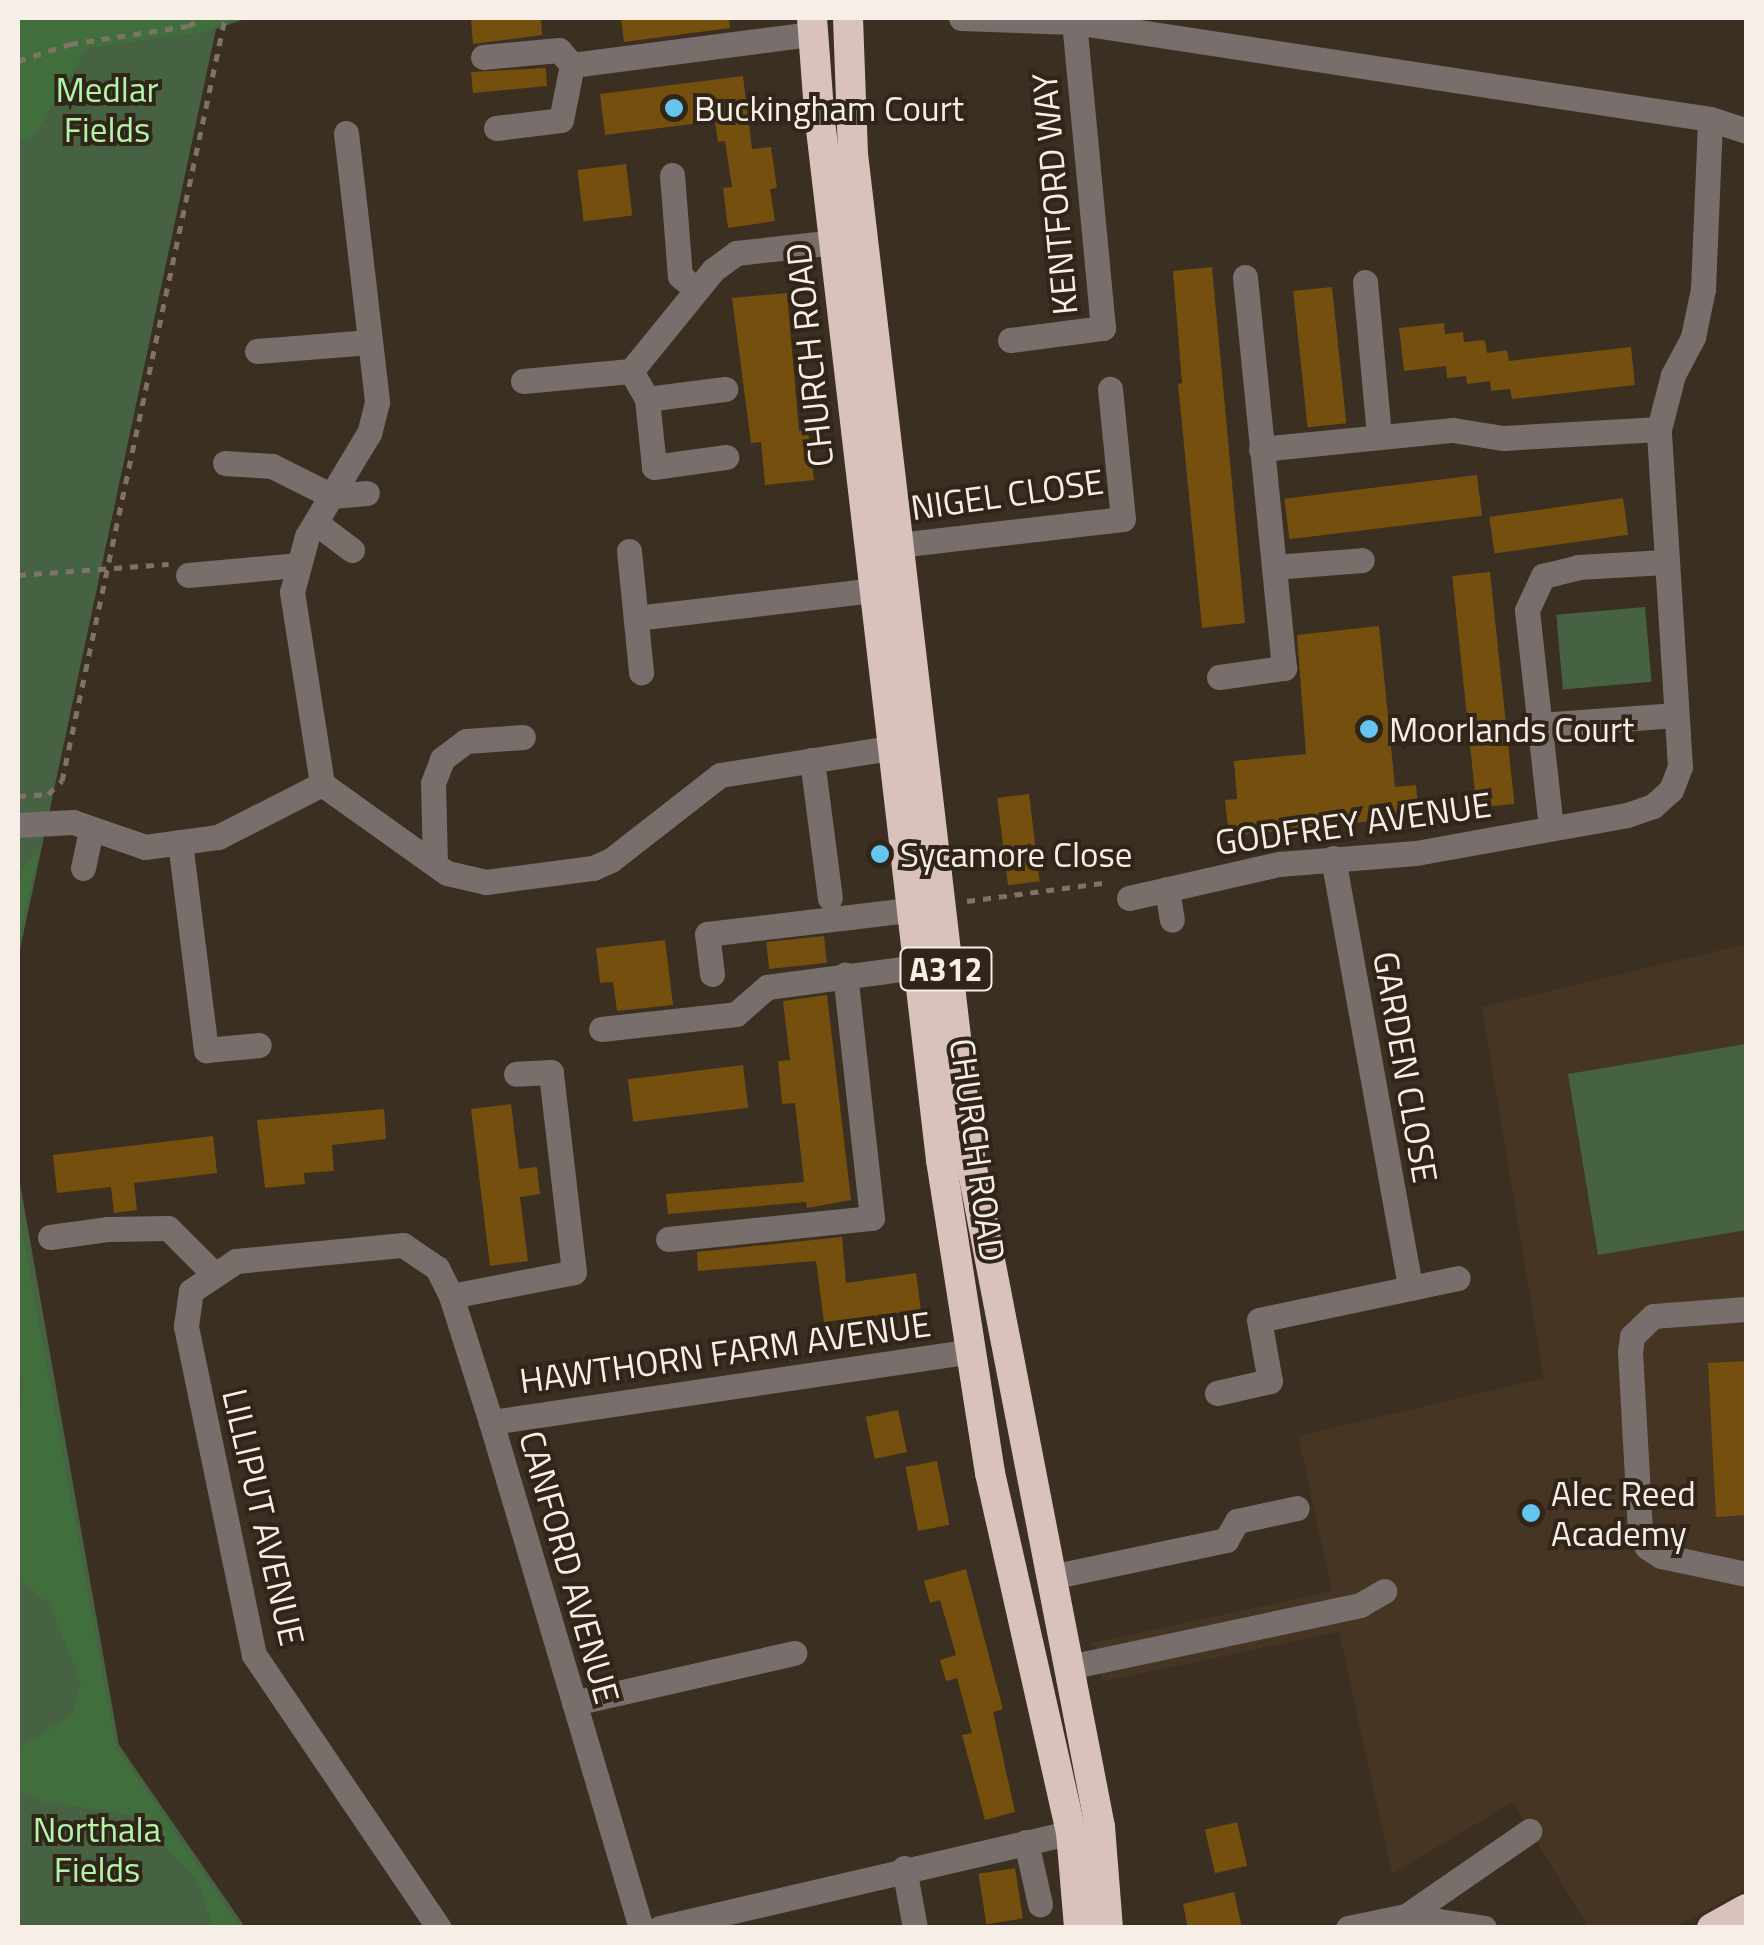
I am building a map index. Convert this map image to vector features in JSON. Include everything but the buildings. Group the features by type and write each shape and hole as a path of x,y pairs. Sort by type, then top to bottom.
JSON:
{"highway":[{"name":"CHURCH ROAD","path":"848,18 853,154 970,1156 1100,1828 1114,1922"},
{"name":"CHURCH ROAD","path":"806,30 835,242 916,967 970,1352 990,1473 1071,1832 1078,1928"},
{"path":"1712,1928 1746,1909"}],"street":[{"path":"961,18 1074,22 1710,119 1746,131"},
{"name":"KENTFORD WAY","path":"1010,340 1103,328 1074,22"},
{"path":"572,64 806,30"},
{"path":"483,56 560,50 572,64"},
{"path":"496,128 560,120 572,64"},
{"name":"GODFREY AVENUE","path":"1129,898 1279,864 1416,853 1627,815 1652,806 1671,790 1680,767 1659,429 1673,375 1692,337 1703,288 1710,119"},
{"path":"346,134 378,402 369,433 316,523 297,564 292,592 322,784 447,873 486,882 593,868 612,860 720,776 891,748"},
{"path":"672,176 680,276 697,290"},
{"path":"523,381 632,371 713,270 736,253 835,242"},
{"path":"1218,678 1284,668 1245,276"},
{"path":"1366,282 1378,436"},
{"path":"256,351 370,342"},
{"path":"632,371 647,399 654,468 726,457"},
{"path":"647,399 725,389"},
{"name":"NIGEL CLOSE","path":"898,546 1124,519 1110,389"},
{"path":"1262,449 1453,430 1503,438 1659,429"},
{"path":"225,462 272,466 332,496 367,493"},
{"path":"316,523 352,550"},
{"path":"629,551 641,672"},
{"path":"1274,567 1362,560"},
{"path":"1550,828 1527,610 1543,576 1578,568 1665,562"},
{"path":"188,575 297,564"},
{"path":"636,618 873,590"},
{"path":"1540,725 1676,716"},
{"path":"435,864 433,783 442,759 466,741 523,737"},
{"path":"812,760 830,898"},
{"path":"18,824 82,825 144,847 218,837 322,784"},
{"path":"82,825 83,868"},
{"path":"180,842 206,1050 259,1045"},
{"name":"GARDEN CLOSE","path":"1332,858 1410,1288"},
{"path":"1166,889 1172,920"},
{"path":"712,974 707,934 909,910"},
{"path":"601,1029 736,1014 767,987 916,967"},
{"path":"668,1238 872,1218 845,974"},
{"path":"452,1296 574,1272 551,1072 516,1074"},
{"path":"50,1237 108,1228 168,1228 215,1275"},
{"name":"CANFORD AVENUE","path":"215,1275 236,1261 403,1245 438,1268 452,1296 491,1422 641,1928"},
{"name":"LILLIPUT AVENUE","path":"215,1275 191,1291 186,1326 254,1655 430,1925"},
{"path":"1217,1393 1270,1381 1259,1320 1458,1278"},
{"path":"1746,1309 1652,1316 1632,1336 1630,1352 1640,1530 1647,1547 1661,1556 1746,1574"},
{"name":"HAWTHORN FARM AVENUE","path":"491,1422 970,1352"},
{"path":"1051,1577 1226,1540 1236,1520 1297,1508"},
{"path":"1069,1667 1360,1605 1384,1591"},
{"path":"574,1703 794,1653"},
{"path":"1406,1922 1529,1830"},
{"path":"660,1928 1071,1832"},
{"path":"1026,1842 1040,1904"},
{"path":"904,1868 915,1928"},
{"path":"1348,1928 1406,1922 1484,1928"}],"path":[{"path":"18,60 70,44 188,26 203,18"},
{"path":"18,796 48,794 62,781 224,21"},
{"path":"18,575 178,563 188,575"},
{"path":"958,902 1126,880 1129,898"}],"shaded area":[{"name":"Alec Reed Academy","path":"1746,944 1746,1889 1675,1927 1588,1927 1513,1802 1392,1874 1339,1632 1101,1682 1104,1658 1091,1643 1332,1591 1298,1436 1544,1378 1482,1007"}],"green space":[{"name":"Medlar Fields","path":"18,18 248,18 216,29 18,959"},
{"path":"18,18 236,18 203,32 87,48 35,135 18,141"},
{"path":"1645,607 1652,682 1563,689 1556,615"},
{"path":"39,850 18,944 21,870"},
{"path":"1746,1044 1746,1230 1598,1255 1568,1074"},
{"name":"Northala Fields","path":"18,1172 119,1745 245,1927 18,1927"},
{"path":"18,1207 116,1747 240,1927 213,1927 198,1881 133,1815 46,1802 18,1791 18,1748 73,1714 81,1681 49,1604 18,1579 18,1443 23,1381 18,1367"}],"place":[{"name":"Buckingham Court","path":"674,108"},
{"name":"Moorlands Court","path":"1369,729"},
{"name":"Sycamore Close","path":"880,854"},
{"name":"Alec Reed Academy","path":"1531,1513"}]}
